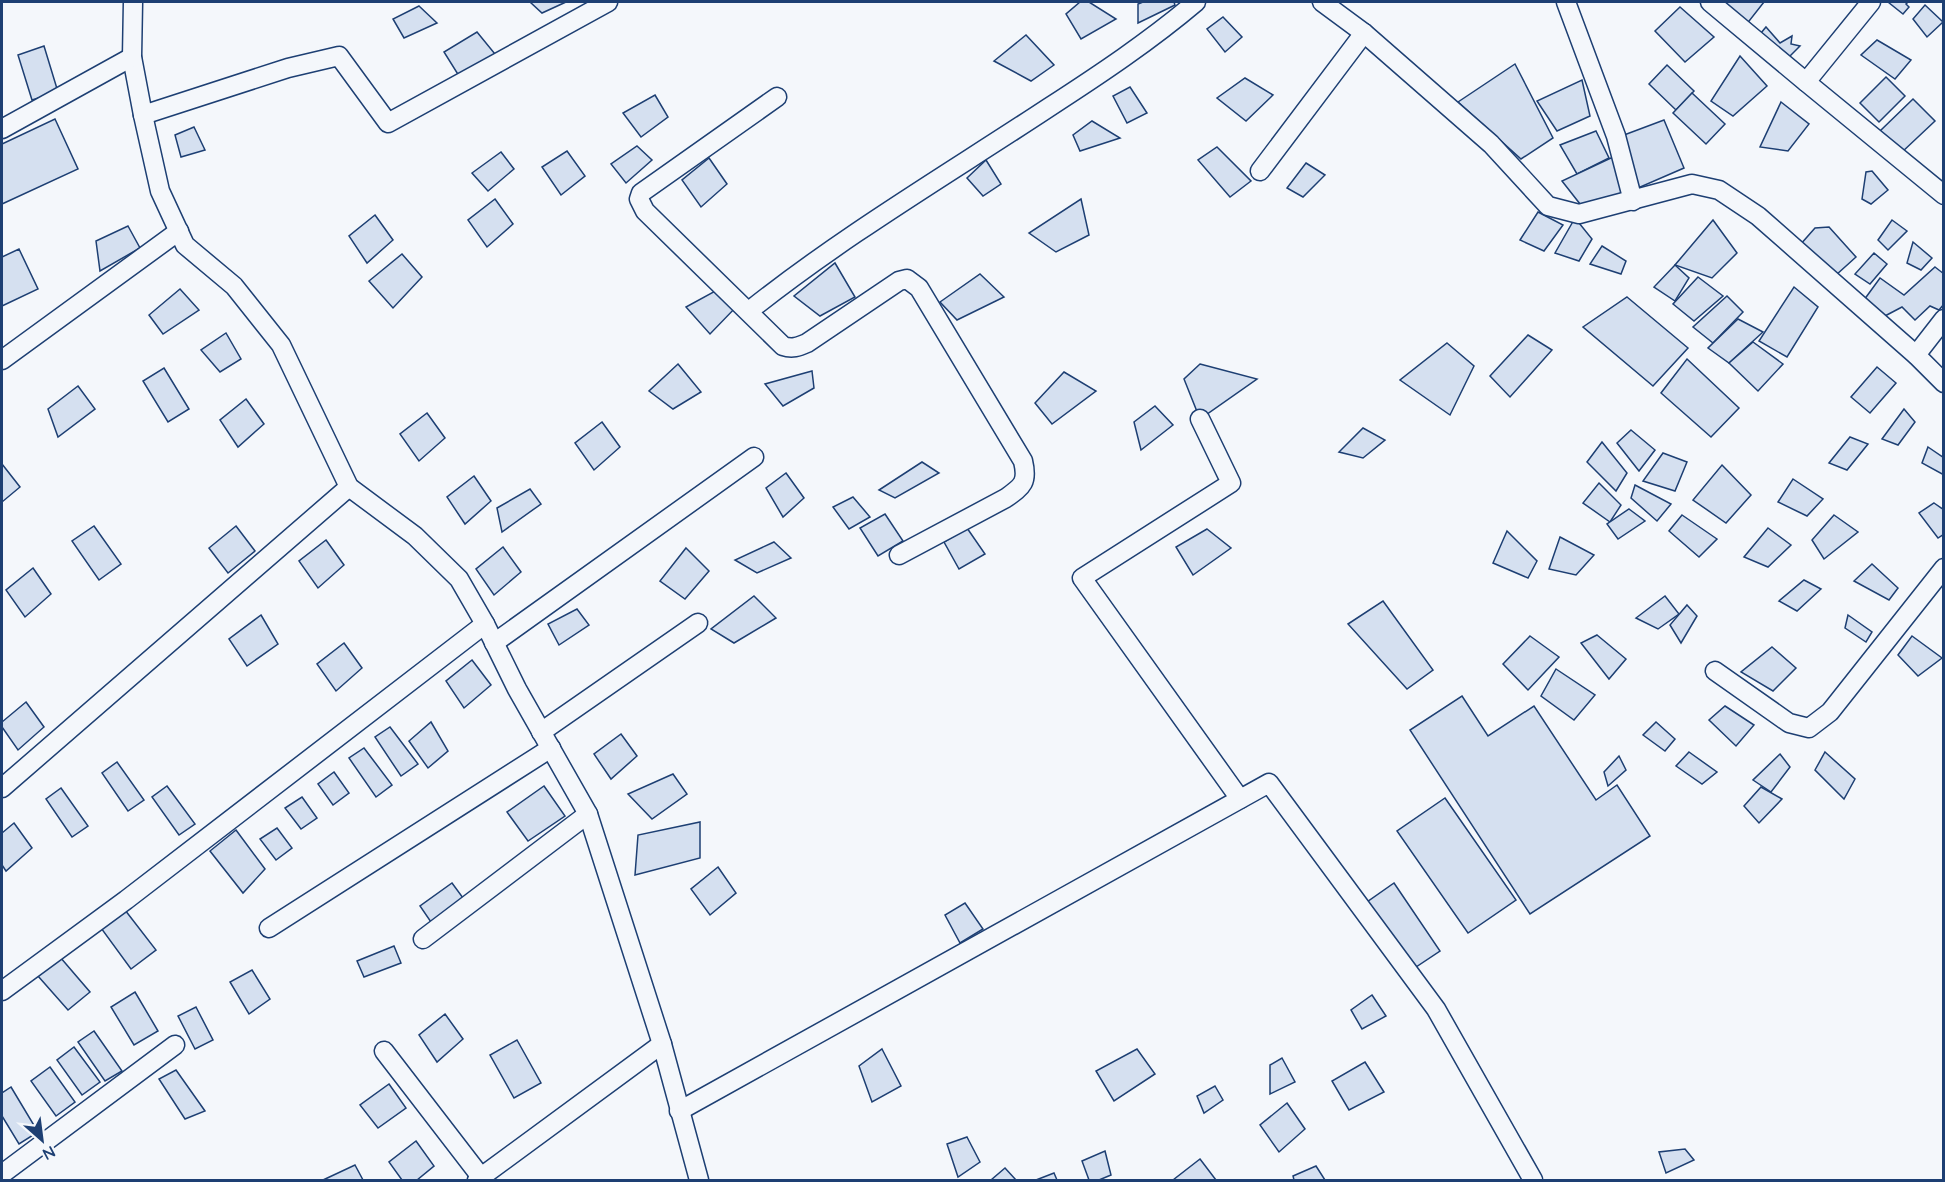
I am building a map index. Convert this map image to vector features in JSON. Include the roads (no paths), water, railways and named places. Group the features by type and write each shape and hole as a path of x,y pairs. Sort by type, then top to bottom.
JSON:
{"street":[{"path":"133,2 132,57 143,115 160,190 185,245 234,286 281,345 349,488 415,536 459,579 485,624 517,689 588,814 662,1044 699,1180"},
{"path":"143,115 288,68 339,56 388,123 608,2"},
{"path":"749,311 795,275 1167,27 1196,2"},
{"path":"1322,2 1364,33 1491,144 1548,206 1579,214 1692,184 1719,190 1758,216 1916,355 1944,383"},
{"path":"1566,2 1616,136 1633,201"},
{"path":"1710,2 1944,195"},
{"path":"1806,82 1871,2"},
{"path":"1260,171 1364,33"},
{"path":"2,129 132,57"},
{"path":"777,97 639,197 645,211 783,346 794,348 807,343 899,281 907,279 919,288 1023,461 1026,473 1025,481 1006,498 900,555"},
{"path":"2,360 179,231"},
{"path":"1916,355 1944,319"},
{"path":"1200,419 1231,483 1082,578 1240,799"},
{"path":"494,643 754,457"},
{"path":"2,788 349,488"},
{"path":"1714,671 1789,723 1809,728 1830,712 1944,568"},
{"path":"541,732 699,623"},
{"path":"2,991 126,900 485,624"},
{"path":"269,928 550,748"},
{"path":"679,1111 1269,783 1436,1009 1533,1180"},
{"path":"423,939 588,814"},
{"path":"384,1051 479,1179 662,1044"},
{"path":"2,1174 175,1045"}]}
